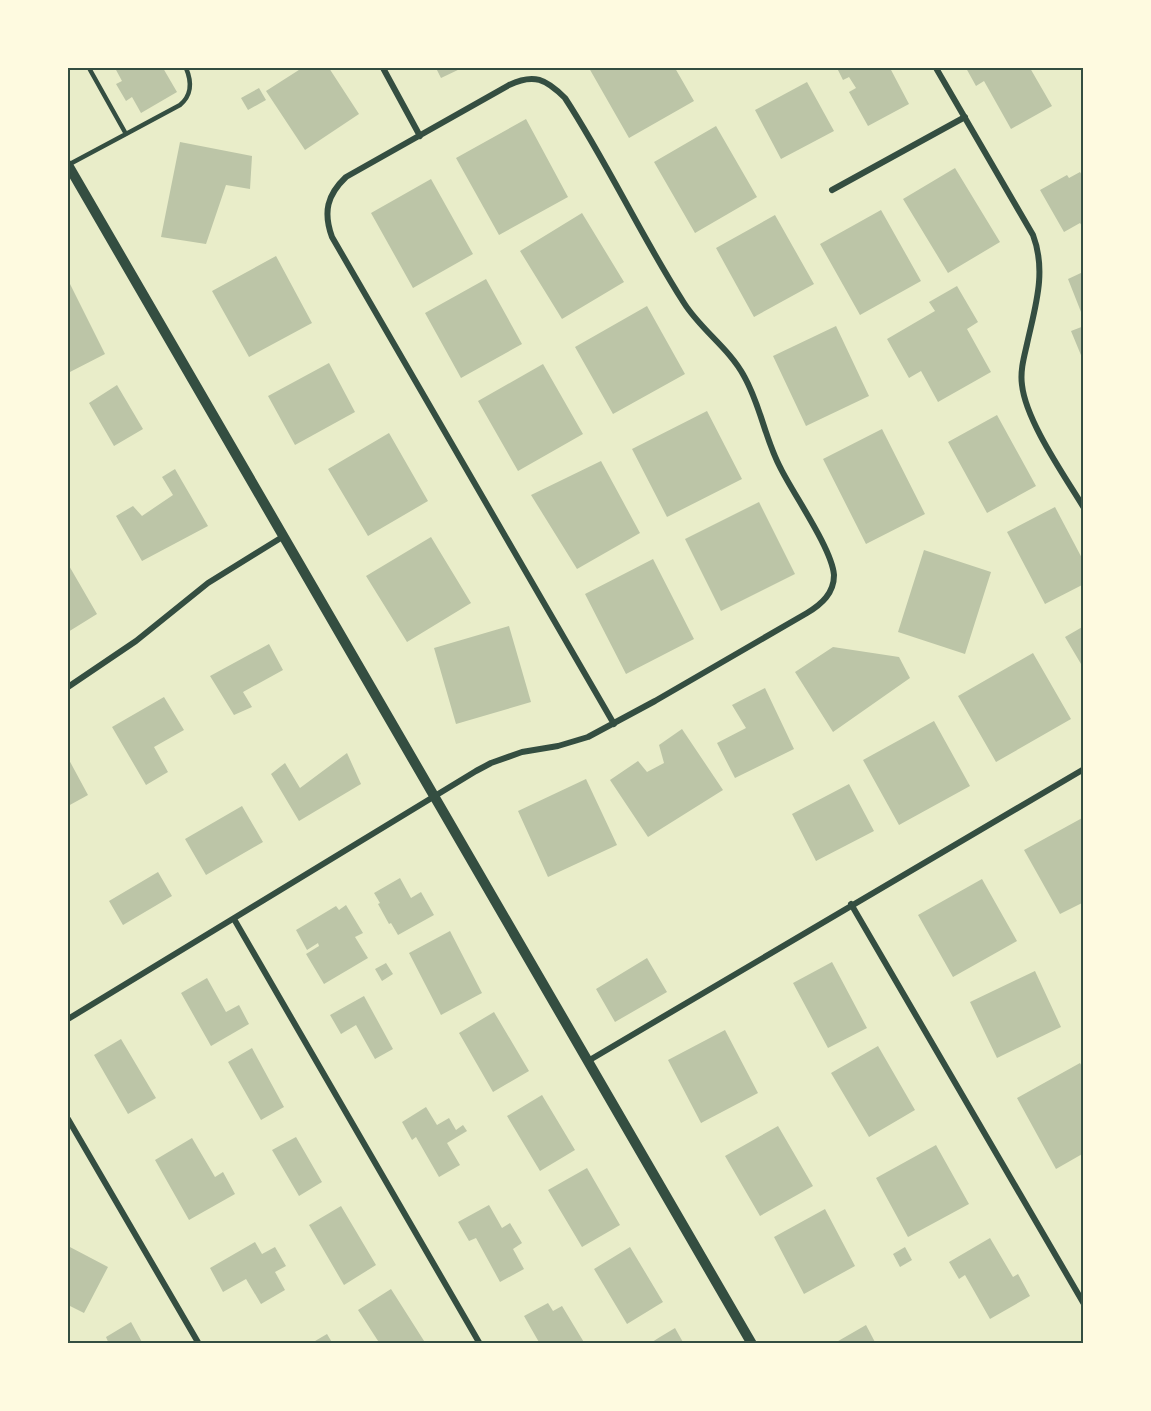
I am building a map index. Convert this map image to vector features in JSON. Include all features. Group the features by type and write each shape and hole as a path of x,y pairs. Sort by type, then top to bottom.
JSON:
{"street":[{"path":"383,68 420,136"},
{"path":"936,68 1033,235 1038,248 1040,281 1022,369 1022,390 1034,424 1083,508"},
{"path":"68,1019 483,767 507,756 574,742 614,724 807,614 823,602 830,592 833,583 831,562 776,459 745,377 734,359 686,305 565,98 547,82 527,78 517,81 346,177 328,201 327,217 332,237 614,724"},
{"path":"832,190 965,117"},
{"path":"68,165 752,1344"},
{"path":"68,687 120,652 208,583 284,536"},
{"path":"588,1060 1083,769"},
{"path":"851,904 1083,1304"},
{"path":"234,919 480,1344"},
{"path":"68,1119 199,1344"}],"lane":[{"path":"89,68 126,134"},
{"path":"68,165 180,105 187,99 191,90 186,68"}],"building":[{"path":"115,68 163,68 177,92 141,113 132,97 126,101 116,84 122,81"},
{"path":"302,68 329,68 359,114 305,150 266,91"},
{"path":"436,68 462,68 441,78"},
{"path":"589,68 675,68 694,101 629,138"},
{"path":"837,68 890,68 909,104 868,126 849,92 856,88 849,77 843,80"},
{"path":"966,68 1030,68 1052,106 1011,129 984,81 976,86"},
{"path":"807,82 834,131 781,159 755,110"},
{"path":"259,88 266,100 248,110 241,98"},
{"path":"526,119 568,197 499,235 456,158"},
{"path":"716,126 757,197 695,233 654,162"},
{"path":"180,142 252,156 250,189 226,185 206,244 161,237"},
{"path":"955,168 1000,242 948,273 903,199"},
{"path":"1080,172 1084,178 1084,229 1080,223 1064,232 1040,190 1067,175 1069,178"},
{"path":"431,179 473,254 413,288 371,213"},
{"path":"881,210 921,281 860,315 820,244"},
{"path":"582,213 624,282 562,319 520,251"},
{"path":"775,215 814,284 754,317 716,248"},
{"path":"276,256 312,323 249,357 212,291"},
{"path":"1083,272 1083,317 1068,279"},
{"path":"486,279 522,344 461,378 425,313"},
{"path":"70,284 105,354 68,373 68,286"},
{"path":"957,286 978,322 967,329 991,372 938,402 921,371 909,378 887,339 935,311 929,302"},
{"path":"647,306 685,374 613,414 575,347"},
{"path":"836,326 869,396 806,426 773,356"},
{"path":"1084,326 1084,360 1083,360 1071,331"},
{"path":"329,363 355,412 295,445 268,396"},
{"path":"543,364 583,434 518,471 478,401"},
{"path":"117,385 143,429 114,446 89,403"},
{"path":"707,411 742,479 667,517 632,449"},
{"path":"997,415 1036,486 987,513 948,442"},
{"path":"882,429 925,514 866,544 823,459"},
{"path":"389,433 428,501 368,536 328,469"},
{"path":"601,461 640,533 577,569 531,495"},
{"path":"175,469 208,526 142,561 116,516 133,506 142,516 173,495 162,477"},
{"path":"759,502 795,574 721,611 685,539"},
{"path":"1055,507 1084,562 1084,584 1045,604 1007,532"},
{"path":"431,537 471,603 407,642 366,576"},
{"path":"924,550 991,572 965,654 898,632"},
{"path":"653,559 694,639 626,674 585,594"},
{"path":"68,564 97,614 68,632"},
{"path":"509,626 531,702 456,724 434,648"},
{"path":"1084,626 1084,669 1065,637"},
{"path":"269,644 283,670 243,692 252,707 234,715 210,676"},
{"path":"833,647 899,657 910,678 833,732 795,672"},
{"path":"1033,653 1071,719 996,762 958,696"},
{"path":"765,688 794,749 735,778 717,743 746,728 732,705"},
{"path":"164,697 184,730 154,747 168,772 146,785 112,727"},
{"path":"934,721 970,786 899,825 863,760"},
{"path":"682,729 723,790 648,837 610,780 638,761 647,772 664,763 659,745"},
{"path":"347,753 361,784 299,821 271,774 285,763 300,788"},
{"path":"68,758 88,795 68,806"},
{"path":"586,779 617,845 548,877 518,811"},
{"path":"849,784 874,831 816,861 792,814"},
{"path":"242,806 263,842 206,875 185,839"},
{"path":"1084,817 1084,902 1060,914 1024,850"},
{"path":"158,872 172,896 123,925 109,901"},
{"path":"400,878 411,898 421,892 434,915 398,935 391,923 389,924 374,893"},
{"path":"982,879 1017,941 953,977 918,915"},
{"path":"346,905 363,933 355,937 368,958 324,984 306,954 319,946 318,943 307,950 296,930 336,906 339,910"},
{"path":"450,931 482,993 441,1015 409,953"},
{"path":"647,958 667,992 615,1022 596,989"},
{"path":"832,962 867,1028 828,1048 793,983"},
{"path":"386,963 393,974 382,981 375,969"},
{"path":"1035,971 1061,1027 997,1058 970,1002"},
{"path":"207,978 226,1012 239,1005 249,1024 211,1046 181,993"},
{"path":"364,996 393,1049 375,1059 356,1025 341,1034 330,1015"},
{"path":"494,1012 529,1071 493,1092 459,1033"},
{"path":"725,1030 758,1093 701,1123 668,1060"},
{"path":"121,1039 156,1098 128,1114 94,1055"},
{"path":"878,1046 915,1110 869,1137 831,1073"},
{"path":"252,1048 284,1107 261,1120 228,1062"},
{"path":"1080,1063 1084,1070 1084,1153 1056,1169 1017,1098"},
{"path":"542,1095 575,1150 540,1171 507,1116"},
{"path":"426,1107 437,1125 449,1118 456,1130 463,1125 467,1131 447,1143 460,1165 439,1177 416,1137 412,1140 402,1122"},
{"path":"778,1126 813,1186 760,1216 725,1156"},
{"path":"296,1137 322,1182 299,1196 272,1150"},
{"path":"192,1138 215,1177 223,1172 235,1194 189,1220 155,1160"},
{"path":"936,1145 969,1204 908,1237 876,1178"},
{"path":"587,1168 620,1225 582,1247 548,1190"},
{"path":"489,1205 502,1228 510,1223 522,1243 513,1249 524,1269 500,1282 476,1238 469,1241 458,1222"},
{"path":"341,1206 376,1265 344,1285 309,1225"},
{"path":"825,1209 855,1266 804,1294 774,1237"},
{"path":"990,1238 1013,1277 1018,1274 1030,1296 990,1319 965,1275 959,1279 949,1262"},
{"path":"255,1242 262,1254 275,1247 286,1266 275,1272 285,1290 261,1304 246,1279 223,1292 210,1268"},
{"path":"68,1246 108,1267 84,1313 68,1305"},
{"path":"630,1247 663,1302 627,1324 594,1269"},
{"path":"905,1247 912,1260 900,1267 893,1254"},
{"path":"391,1289 426,1344 380,1344 358,1310"},
{"path":"548,1303 553,1311 562,1306 585,1344 540,1344 524,1316"},
{"path":"131,1322 143,1344 109,1344 106,1337"},
{"path":"866,1325 876,1344 833,1344"},
{"path":"675,1328 684,1344 649,1344 660,1337"},
{"path":"327,1334 333,1344 310,1344"}]}
